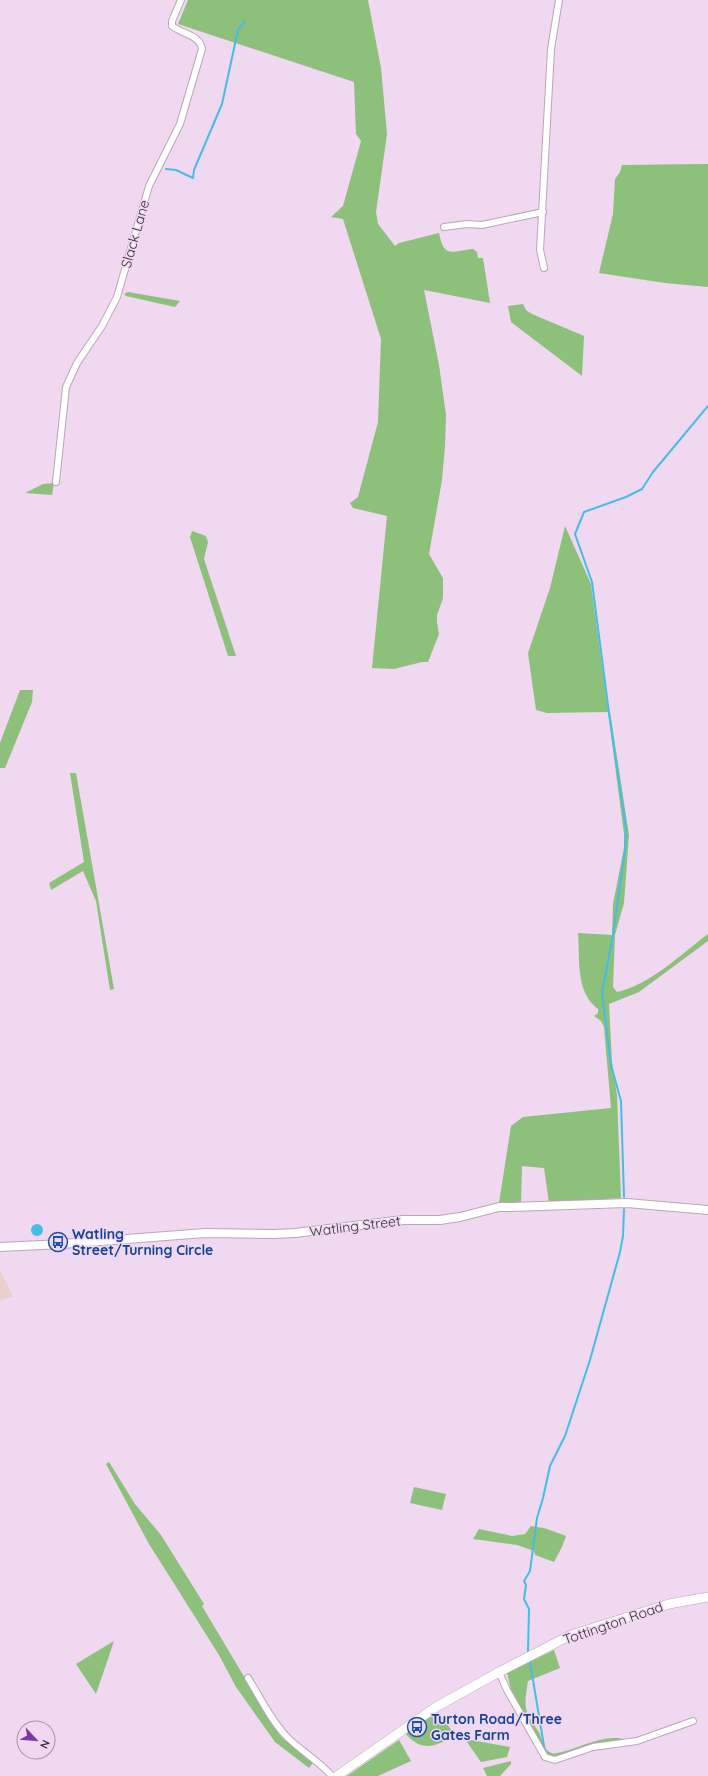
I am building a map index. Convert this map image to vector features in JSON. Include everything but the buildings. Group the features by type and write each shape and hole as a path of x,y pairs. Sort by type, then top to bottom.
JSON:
{"main road":[{"name":"Tottington Road","path":"337,1776 436,1707 499,1672 571,1635 669,1604 708,1596"}],"street":[{"name":"Slack Lane","path":"56,482 66,387 77,363 102,326 117,297 149,186 180,124 202,49 201,43 197,39 172,26 172,21 181,0"},
{"path":"544,268 540,250 551,49 552,34 559,0"},
{"path":"444,227 466,224 482,225 543,212"},
{"name":"Watling Street","path":"0,1247 62,1244 204,1233 295,1233 403,1220 440,1220 460,1217 492,1209 510,1207 627,1203 708,1210"},
{"path":"499,1672 507,1690 545,1757 549,1760 555,1760 592,1746 637,1741 693,1721"},
{"path":"248,1678 287,1737 321,1764 332,1776"}],"shaded area":[{"path":"0,1271 13,1296 0,1301"}],"green space":[{"path":"188,0 368,0 381,68 387,134 376,212 378,224 395,246 399,243 439,233 443,247 446,250 454,252 473,249 477,252 478,258 483,258 490,303 424,290 439,365 446,415 442,480 429,554 443,578 443,598 437,615 439,634 428,662 422,662 394,669 372,668 387,516 353,508 350,503 358,497 378,422 381,339 343,219 331,217 343,206 361,141 356,134 354,82 178,24"},
{"path":"708,164 708,287 665,283 599,273 613,214 615,179 620,172 622,165"},
{"path":"128,292 180,301 175,307 126,296 124,294"},
{"path":"523,304 526,310 532,314 584,336 582,376 511,322 508,306"},
{"path":"54,483 52,495 25,493 43,484"},
{"path":"565,526 591,584 608,711 610,712 629,835 624,903 615,935 613,987 617,992 641,983 665,968 708,934 708,941 639,992 609,1004 612,1062 617,1095 621,1198 549,1203 544,1168 522,1166 521,1203 499,1203 511,1126 523,1117 611,1108 604,1027 601,1021 594,1016 598,1013 598,1009 585,993 582,984 579,964 578,933 612,935 613,904 624,848 624,834 608,712 547,713 536,710 528,653 550,588"},
{"path":"192,531 206,536 208,542 204,559 236,656 228,656 190,537"},
{"path":"20,690 33,690 32,702 5,768 0,768 0,743"},
{"path":"70,773 76,773 114,989 110,990 96,901 83,871 51,890 49,883 84,862"},
{"path":"109,1462 135,1504 161,1535 204,1604 202,1606 274,1727 282,1738 314,1761 309,1768 275,1742 236,1687 219,1655 149,1544 106,1464"},
{"path":"414,1487 446,1494 442,1510 410,1503"},
{"path":"531,1526 544,1528 566,1536 554,1562 535,1555 534,1551 517,1545 473,1539 479,1529 512,1536 525,1534"},
{"path":"114,1641 96,1694 76,1664"},
{"path":"554,1650 560,1668 528,1681 526,1697 527,1713 539,1732 546,1749 551,1753 556,1753 610,1738 628,1740 551,1758 544,1754 512,1694 507,1673"},
{"path":"438,1712 455,1735 441,1743 423,1746 411,1739 405,1733"},
{"path":"465,1739 510,1747 507,1757 481,1762"},
{"path":"399,1740 411,1761 378,1776 347,1776"},
{"path":"511,1761 511,1764 500,1776 487,1776 483,1768"}],"water":[{"path":"35,1224 39,1224 43,1230 39,1236 35,1236 31,1232 31,1228"}],"waterway":[{"path":"166,169 176,170 193,178 194,170 222,104 238,30 245,21"},
{"path":"624,1197 621,1101 611,1065 602,993 613,935 625,850 626,828 592,582 575,534 584,512 626,497 642,489 653,472 708,406"},
{"path":"528,1651 529,1609 524,1599 526,1585 524,1581 530,1571 537,1518 550,1466 565,1436 590,1360 620,1252 623,1236 624,1209"},
{"path":"530,1662 545,1752"}],"place":[{"name":"Watling Street/Turning Circle","path":"58,1242"},
{"name":"Turton Road/Three Gates Farm","path":"417,1727"}]}
